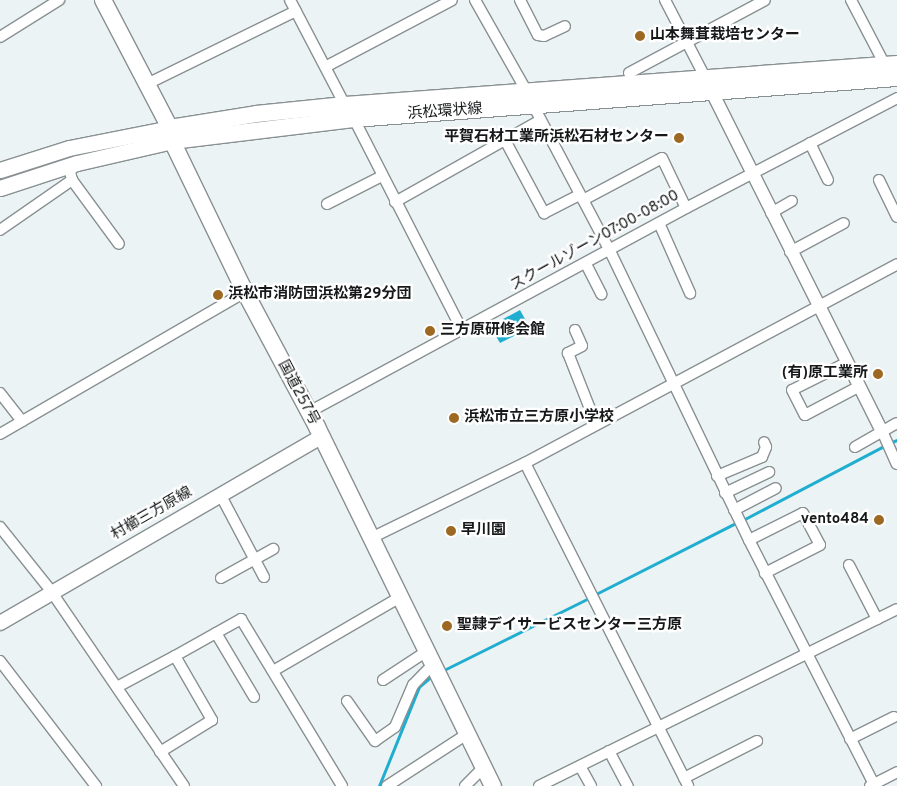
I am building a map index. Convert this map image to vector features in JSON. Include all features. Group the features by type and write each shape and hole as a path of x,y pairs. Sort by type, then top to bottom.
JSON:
{"highway":[{"name":"国道257号","path":"103,0 171,134 246,292 309,412 466,734 494,786"},
{"name":"浜松環状線","path":"530,99 704,77 893,75"},
{"name":"浜松環状線","path":"171,134 256,114 349,112 530,99 712,92 893,75"}],"main road":[{"name":"浜松環状線","path":"0,188 171,134"},
{"name":"浜松環状線","path":"0,170 69,148 171,134"},
{"name":"村櫛三方原線","path":"0,623 321,436"}],"street":[{"path":"0,37 59,0"},
{"path":"290,0 327,66 394,202 462,330"},
{"path":"327,66 452,0"},
{"path":"475,0 530,99 608,249 717,476 873,785 897,772"},
{"path":"520,0 538,35 544,36 565,26"},
{"path":"665,0 754,172 790,252 897,464"},
{"path":"629,73 765,0"},
{"path":"851,0 893,75"},
{"path":"145,85 296,11"},
{"name":"スクールゾーン07:00-08:00","path":"309,412 586,264 608,249 897,98"},
{"path":"394,202 506,142 540,121"},
{"path":"506,142 544,213 662,158 686,208"},
{"path":"810,143 828,180"},
{"path":"77,163 70,171 72,180 119,244"},
{"path":"327,204 382,176"},
{"path":"0,230 72,180"},
{"path":"879,180 897,216"},
{"path":"771,213 792,201"},
{"path":"660,223 690,293"},
{"path":"790,252 844,223"},
{"path":"586,264 601,294"},
{"path":"371,538 525,464 596,424 897,264"},
{"path":"0,434 246,292"},
{"path":"576,330 582,346 568,353 596,424"},
{"path":"846,363 792,390 805,414 858,387"},
{"path":"0,393 22,421"},
{"path":"855,447 886,441 897,423"},
{"path":"717,476 762,457 766,447 764,442"},
{"path":"525,464 686,782 757,741"},
{"path":"726,493 769,472"},
{"path":"739,520 776,488"},
{"path":"220,494 264,577"},
{"path":"749,540 803,513 820,545 766,573"},
{"path":"0,527 51,592 182,783 171,786"},
{"path":"221,578 273,549"},
{"path":"849,565 877,619"},
{"path":"273,671 400,597"},
{"path":"539,786 897,609"},
{"path":"117,687 241,619 342,786"},
{"path":"216,633 254,697"},
{"path":"160,752 212,720 175,656"},
{"path":"0,661 96,786"},
{"path":"383,680 434,666"},
{"path":"346,701 375,741 395,727 413,685 434,666"},
{"path":"850,739 894,717"},
{"path":"387,786 466,734"},
{"path":"610,751 628,786"},
{"path":"580,766 591,786"},
{"path":"465,786 484,767"}],"water":[{"path":"520,310 530,328 500,343 490,326"}],"waterway":[{"path":"889,443 897,440"},
{"path":"743,520 884,446"},
{"path":"594,595 738,522"},
{"path":"444,670 589,598"},
{"path":"379,786 419,687 432,676"}],"place":[{"name":"山本舞茸栽培センター","path":"640,36"},
{"name":"平賀石材工業所浜松石材センター","path":"679,138"},
{"name":"浜松市消防団浜松第29分団","path":"218,295"},
{"name":"三方原研修会館","path":"430,331"},
{"name":"(有)原工業所","path":"878,374"},
{"name":"浜松市立三方原小学校","path":"454,418"},
{"name":"vento484","path":"879,520"},
{"name":"早川園","path":"451,531"},
{"name":"聖隷デイサービスセンター三方原","path":"447,626"}]}
